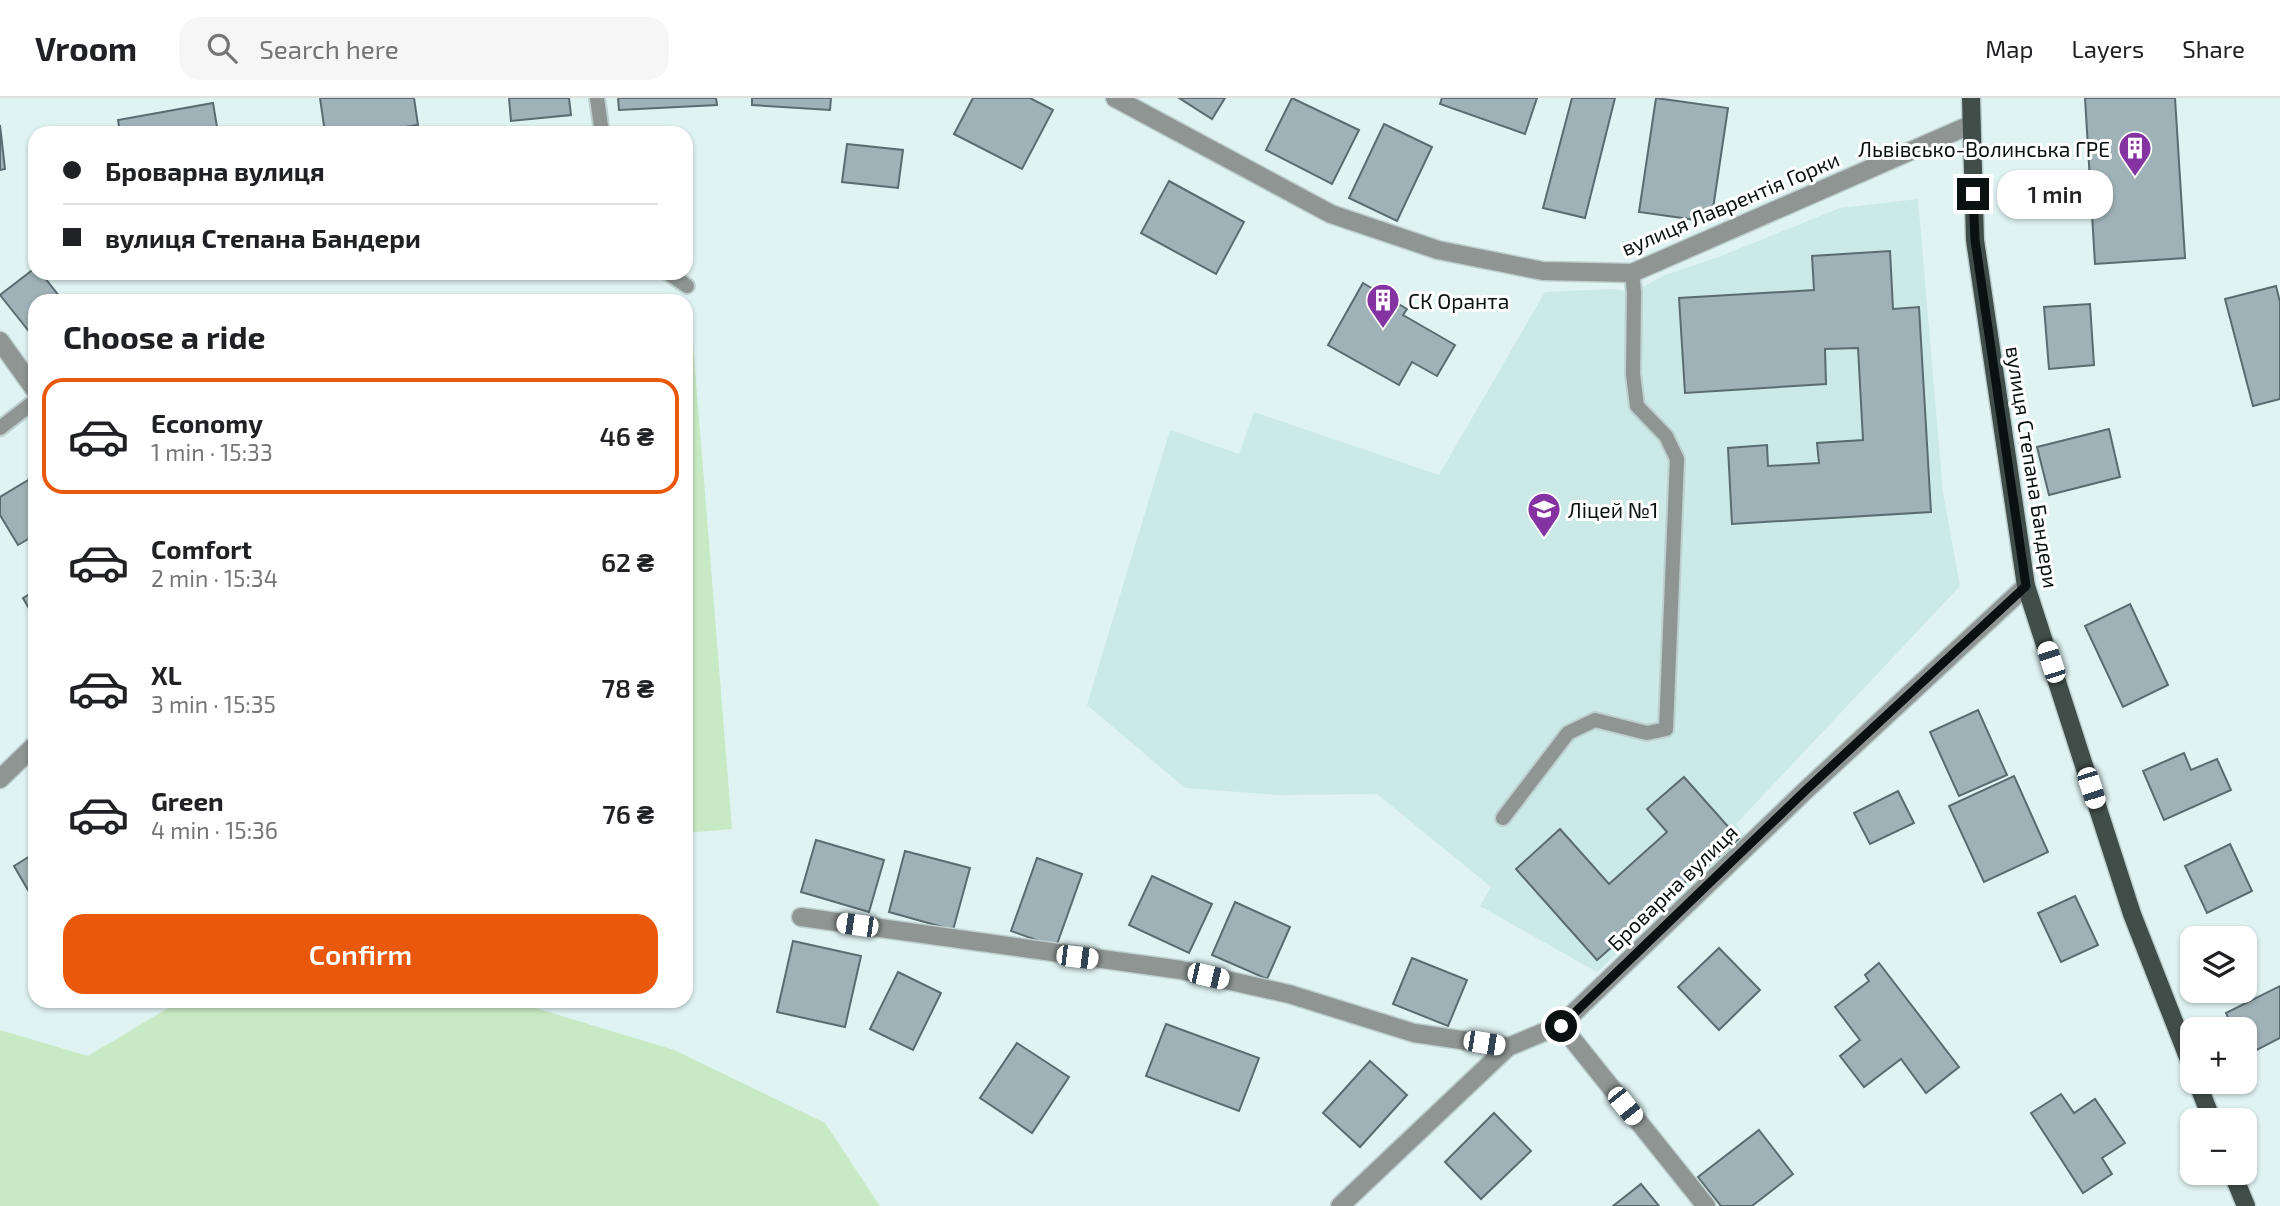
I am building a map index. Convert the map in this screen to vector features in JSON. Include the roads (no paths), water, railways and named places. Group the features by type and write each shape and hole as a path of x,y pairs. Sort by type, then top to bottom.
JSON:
{"main road":[{"name":"вулиця Степана Бандери","path":"1971,98 1975,240 2026,586 2132,914 2180,1037"},
{"path":"2237,1185 2245,1206"}],"street":[{"name":"вулиця Лаврентія Горки","path":"1115,98 1331,214 1426,246 1543,271 1632,273 1970,125"},
{"path":"0,341 28,380"},
{"name":"Броварна вулиця","path":"1340,1206 1508,1047 1561,1026 1806,790 2026,586"},
{"path":"0,779 28,752"},
{"path":"801,917 1181,970 1289,994 1414,1033 1508,1047"},
{"path":"1561,1026 1706,1206"}],"lane":[{"path":"597,98 601,126"},
{"path":"1503,818 1568,733 1595,720 1647,733 1666,729 1676,459 1666,436 1637,405 1633,374 1632,273"},
{"path":"678,280 687,286"},
{"path":"0,428 28,406"}],"place":[{"name":"Львівсько-Волинська ГРЕ","path":"2135,178"},
{"name":"СК Оранта","path":"1383,330"},
{"name":"Ліцей №1","path":"1544,539"}]}
